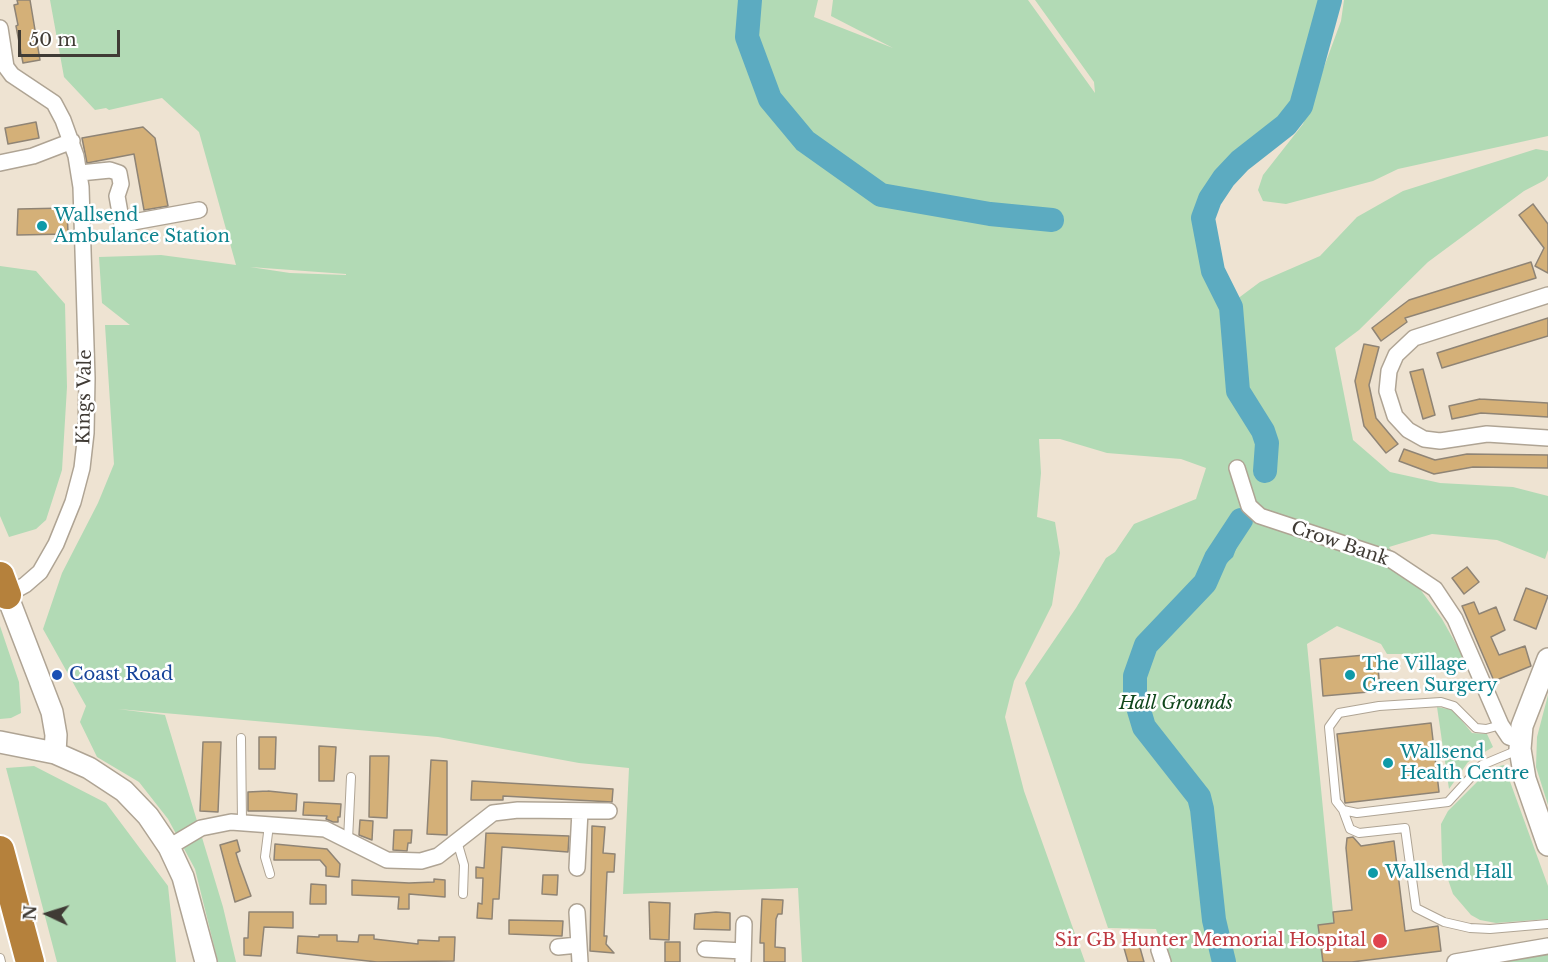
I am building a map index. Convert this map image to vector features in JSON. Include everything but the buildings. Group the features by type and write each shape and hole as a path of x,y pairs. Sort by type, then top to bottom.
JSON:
{"highway":[{"path":"0,850 30,962"},
{"path":"0,925 10,962"}],"street":[{"name":"Kings Vale","path":"0,28 6,67 18,80 33,87 54,103 72,141 80,173 87,378 87,422 82,468 73,502 56,544 40,572 25,585 3,585"},
{"path":"0,163 33,156 72,141"},
{"path":"80,173 110,170 119,174 121,184 117,196 122,224 199,210"},
{"path":"1548,295 1414,338 1401,349 1392,362 1387,391 1391,408 1401,424 1424,439 1449,440 1487,434 1548,438"},
{"name":"Crow Bank","path":"1237,468 1249,506 1260,516 1382,556 1410,571 1435,589 1455,619 1501,724 1509,736 1520,745"},
{"path":"3,585 52,712 56,735 55,753"},
{"path":"1548,659 1522,726 1520,745 1525,779 1548,844"},
{"path":"0,742 55,753 89,768 124,791 148,816 169,847 183,877 206,962"},
{"path":"169,847 210,825 242,822 325,830 387,860 421,861 438,856 493,813 518,810 609,811"},
{"path":"578,868 580,811"},
{"path":"577,912 580,962"},
{"path":"705,949 743,957 744,924"},
{"path":"558,947 578,945"},
{"path":"1455,962 1488,959 1548,946"}],"lane":[{"path":"1501,724 1486,729 1476,728 1454,706 1441,702 1379,706 1339,713 1331,720 1329,733 1335,795 1350,829 1359,833 1405,828 1416,908 1444,922 1470,928 1490,929 1548,924"},
{"path":"241,738 242,822"},
{"path":"1343,810 1357,813 1448,802 1482,765 1520,745"},
{"path":"348,840 351,777"},
{"path":"269,825 265,857 270,874"},
{"path":"458,841 464,865 463,894"}],"green space":[{"name":"Hall Grounds","path":"50,0 818,0 814,17 893,48 831,16 833,0 1028,0 1095,93 1094,82 1035,0 1324,0 1302,87 1291,112 1230,160 1211,182 1198,213 1197,229 1203,257 1221,311 1260,282 1320,256 1357,217 1403,191 1536,149 1548,151 1548,176 1545,180 1524,191 1428,262 1359,330 1335,348 1353,440 1390,472 1440,483 1513,487 1548,496 1548,550 1545,559 1497,540 1432,534 1389,547 1442,619 1470,669 1453,671 1409,654 1387,654 1381,644 1337,626 1307,644 1334,923 1318,925 1323,962 1167,962 1156,929 1108,928 1025,683 1076,608 1106,558 1115,552 1134,524 1196,499 1206,468 1181,459 1107,453 1060,439 1039,439 1041,473 1037,517 1055,522 1060,553 1052,605 1014,681 1005,717 1024,791 1085,962 802,962 798,888 623,894 629,768 579,763 438,737 118,709 165,715 223,907 236,962 218,962 195,869 168,819 139,782 97,757 80,722 86,706 43,629 62,573 98,503 114,464 105,325 130,325 102,303 99,257 161,255 236,265 199,132 162,98 109,110 106,108 95,110 64,77","holes":["250,267 346,274 290,273"]},
{"path":"1344,0 1548,0 1548,136 1398,169 1373,181 1286,204 1263,201 1258,190 1263,175 1303,124 1341,21"},
{"path":"0,266 36,271 65,304 67,387 62,470 46,520 36,529 9,537 0,516"},
{"path":"0,626 19,682 21,713 11,718 0,719"},
{"path":"1548,695 1548,805 1536,767 1537,737"},
{"path":"1437,707 1453,710 1472,733 1487,734 1493,747 1468,762 1449,789"},
{"path":"1504,765 1548,886 1548,919 1496,923 1480,920 1471,915 1453,894 1442,862 1441,824 1448,811 1491,768"},
{"path":"34,766 106,803 168,886 176,962 57,962 6,768"},
{"path":"1548,952 1548,962 1499,962"}],"water":[{"path":"1237,517 1246,523 1233,557 1205,583 1204,569 1200,568 1202,562 1207,559 1213,544"}],"waterway":[{"path":"750,0 747,37 770,99 805,141 881,195 990,214 1052,220"},
{"path":"1265,471 1267,443 1263,431 1238,391 1231,307 1213,271 1203,218 1210,199 1224,178 1240,161 1286,125 1301,106 1330,0"},
{"path":"1224,962 1214,920 1199,797 1144,727 1135,697 1135,676 1146,645 1205,583 1216,558 1241,520"}],"place":[{"name":"Wallsend Ambulance Station","path":"42,226"},
{"name":"Coast Road","path":"57,675"},
{"name":"The Village Green Surgery","path":"1350,675"},
{"name":"Wallsend Health Centre","path":"1388,763"},
{"name":"Wallsend Hall","path":"1373,873"},
{"name":"Sir GB Hunter Memorial Hospital","path":"1380,941"}]}
